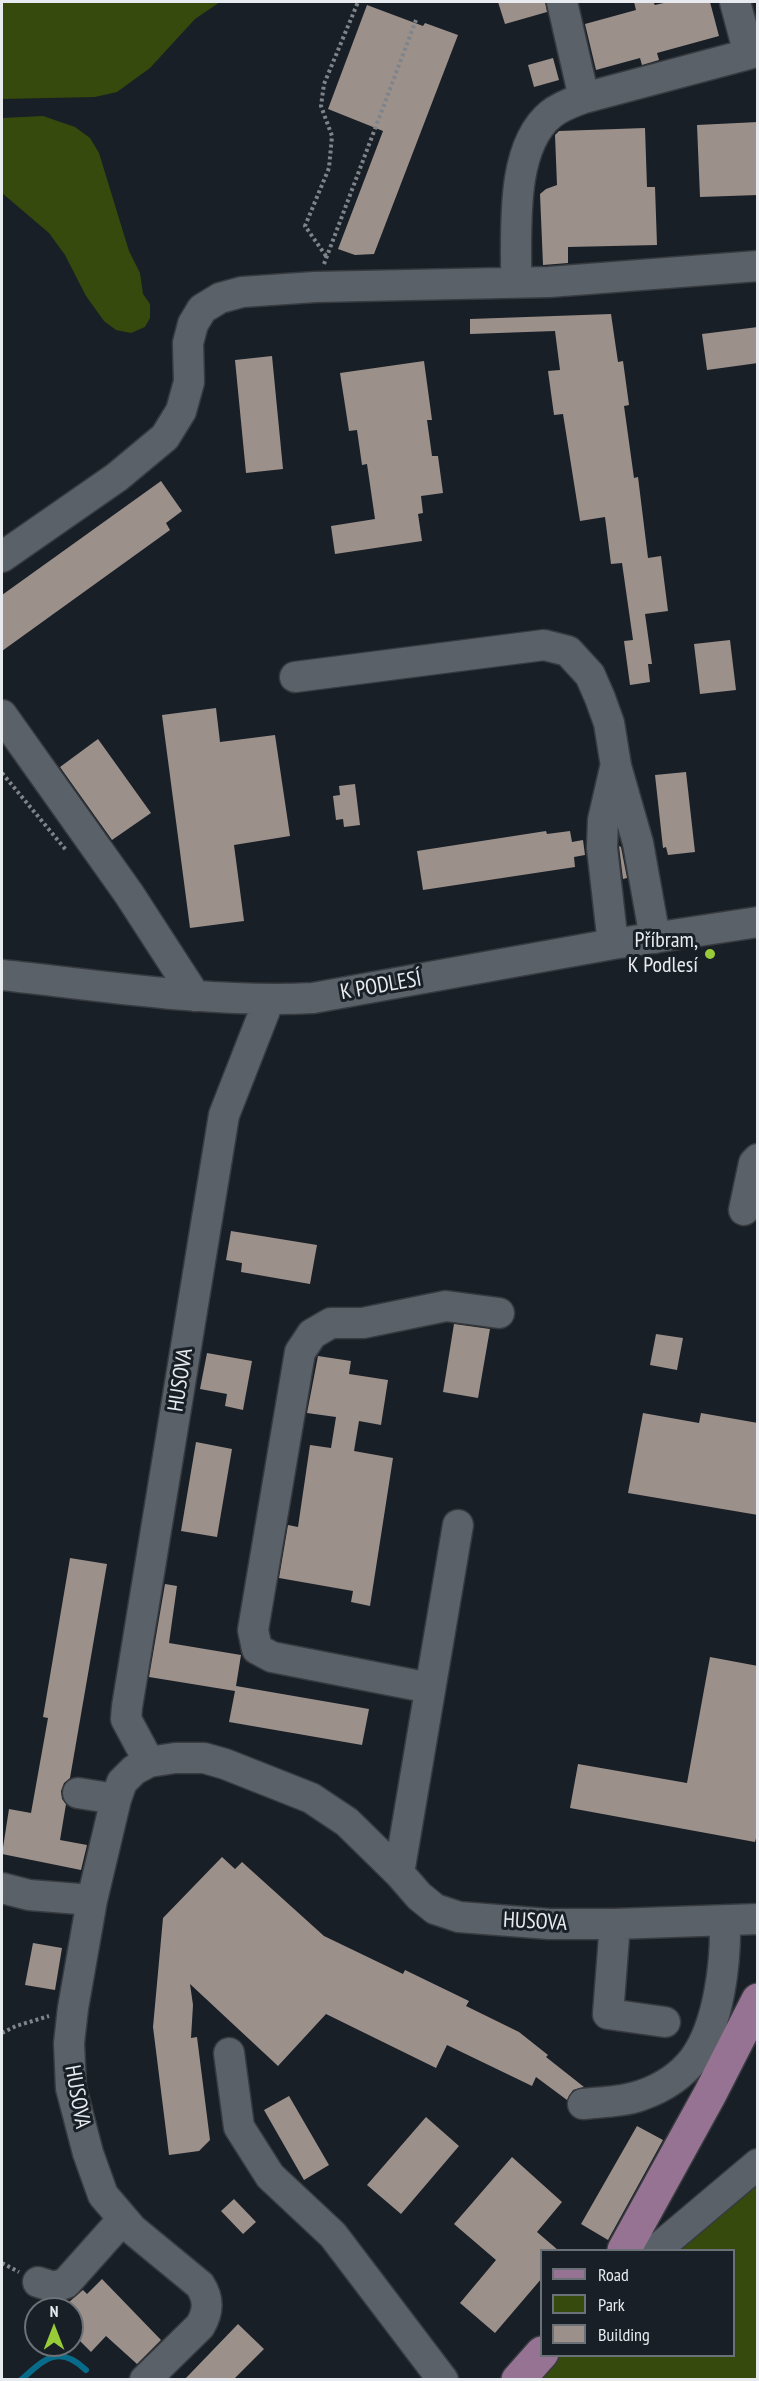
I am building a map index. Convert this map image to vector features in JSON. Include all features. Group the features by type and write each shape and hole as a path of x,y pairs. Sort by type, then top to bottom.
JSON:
{"main road":[{"path":"625,2249 710,2094 758,2000"},
{"path":"518,2379 540,2356"}],"street":[{"path":"562,2 584,98"},
{"path":"516,282 517,194 523,163 536,133 550,114 566,104 584,98 753,64 735,2"},
{"path":"2,556 117,477 165,437 181,411 189,382 188,342 193,324 202,309 219,298 242,292 315,287 549,282 758,266"},
{"path":"295,677 544,645 568,651 590,675 609,723 616,765 638,843 655,938"},
{"path":"2,715 129,894 195,996"},
{"path":"613,944 602,848 603,820 616,765"},
{"name":"K PODLESÍ","path":"2,975 195,996 269,1000 313,999 613,944 758,922"},
{"name":"HUSOVA","path":"149,1762 126,1719 127,1707 224,1115 269,1000"},
{"path":"744,1210 754,1163 758,1159"},
{"path":"430,1688 272,1657 257,1648 253,1630 300,1352 312,1334 331,1323 363,1323 446,1306 499,1313"},
{"path":"399,1873 458,1525"},
{"name":"HUSOVA","path":"145,2379 200,2326 206,2316 205,2294 200,2285 132,2229 103,2195 88,2153 71,2088 69,2043 92,1900 116,1799 122,1782 134,1770 149,1762 175,1758 204,1758 311,1798 347,1822 419,1896 435,1909 459,1917 549,1924 758,1919"},
{"path":"78,1793 116,1799"},
{"path":"2,1888 29,1895 92,1900"},
{"path":"583,2104 640,2096 670,2082 694,2059 709,2032 721,1980 713,1952 725,1921"},
{"path":"615,1924 608,2014 665,2022"},
{"path":"229,2053 239,2127 270,2176 333,2235 443,2379"},
{"path":"663,2245 758,2164"},
{"path":"663,2245 677,2240 758,2187"},
{"path":"38,2282 54,2287 66,2283 123,2218"}],"path":[{"path":"327,257 305,226 329,168 332,136 321,106 324,84 358,2"},
{"path":"315,287 416,20"},
{"path":"2,2033 16,2026 73,2008"}],"green space":[{"path":"2,2 220,2 195,19 150,68 117,92 95,97 2,99"},
{"path":"43,116 75,127 90,138 99,153 129,251 140,273 143,294 150,304 150,318 145,327 131,333 116,330 104,321 86,296 65,255 49,233 2,193 2,118"},
{"path":"757,2186 757,2379 534,2380 554,2357 735,2357 735,2249 667,2249"}],"building":[{"path":"498,2 545,2 547,12 505,24"},
{"path":"634,2 653,2 655,5 668,2 710,2 719,36 657,53 659,60 642,65 640,58 596,70 585,24 636,10"},
{"path":"367,5 423,26 425,23 458,35 374,254 355,255 338,249 383,131 328,109"},
{"path":"553,58 559,80 534,87 528,65"},
{"path":"758,122 758,195 700,197 697,125"},
{"path":"645,128 647,187 655,187 657,245 568,247 568,263 543,265 540,194 557,185 555,135 559,131"},
{"path":"611,314 618,362 623,361 629,405 624,406 634,478 638,477 648,558 661,556 668,611 645,614 652,664 648,664 650,682 630,685 624,641 633,640 622,563 611,564 605,517 580,521 563,414 554,415 548,371 560,370 555,331 470,334 470,319"},
{"path":"758,327 758,363 707,370 702,334"},
{"path":"272,356 283,469 246,473 235,360"},
{"path":"424,361 432,420 427,420 432,456 438,456 443,493 421,496 423,513 418,514 422,541 335,554 331,526 375,519 367,464 362,465 357,430 349,431 340,373"},
{"path":"161,481 182,511 166,523 170,530 2,651 2,595"},
{"path":"730,640 736,690 700,694 694,644"},
{"path":"216,708 220,742 275,735 290,836 234,845 244,921 190,928 162,715"},
{"path":"98,739 151,813 112,840 60,767"},
{"path":"686,772 695,852 668,855 666,847 663,848 655,775"},
{"path":"355,784 360,825 344,827 343,819 336,820 333,796 340,795 339,786"},
{"path":"546,831 547,834 570,831 572,842 583,840 585,855 574,857 575,867 423,890 417,851"},
{"path":"619,846 627,878 623,879"},
{"path":"231,1231 317,1245 310,1284 241,1272 242,1263 226,1260"},
{"path":"454,1324 490,1329 478,1398 443,1392"},
{"path":"656,1334 683,1338 677,1370 650,1365"},
{"path":"207,1353 252,1361 243,1410 225,1406 227,1394 200,1389"},
{"path":"318,1356 351,1361 349,1374 388,1380 381,1425 359,1421 354,1451 393,1458 370,1606 351,1602 353,1591 279,1578 288,1525 298,1527 310,1445 331,1448 336,1417 307,1413"},
{"path":"643,1413 699,1423 701,1413 758,1423 758,1515 628,1493"},
{"path":"196,1442 232,1449 217,1537 181,1531"},
{"path":"70,1558 107,1564 70,1778 64,1783 61,1791 62,1799 66,1804 60,1840 87,1845 81,1870 2,1854 9,1809 31,1813 48,1718 43,1717"},
{"path":"165,1584 177,1586 169,1643 241,1655 236,1686 369,1709 362,1745 229,1722 235,1691 149,1677"},
{"path":"710,1657 758,1666 758,1831 755,1842 570,1808 578,1764 687,1783"},
{"path":"222,1857 235,1869 242,1862 324,1936 403,1974 405,1970 469,2001 466,2006 519,2032 584,2087 573,2090 567,2100 536,2077 532,2086 447,2045 436,2068 326,2014 278,2066 190,1984 193,2005 191,2038 197,2037 210,2140 199,2151 169,2155 153,2027 163,1918"},
{"path":"33,1943 62,1948 55,1990 25,1985"},
{"path":"289,2096 329,2165 304,2180 264,2110"},
{"path":"426,2117 459,2146 401,2214 367,2185"},
{"path":"637,2126 663,2140 608,2240 581,2224"},
{"path":"512,2157 562,2202 537,2232 557,2249 540,2249 540,2280 495,2333 460,2303 496,2260 454,2224"},
{"path":"234,2199 256,2222 243,2234 221,2211"},
{"path":"102,2279 161,2340 137,2364 106,2336 91,2352 84,2345 84,2297 75,2297 83,2290 87,2294"},
{"path":"238,2324 264,2349 234,2379 185,2379"}],"waterway":[{"path":"21,2380 52,2357 68,2358 86,2370"}],"place":[{"name":"Příbram, K Podlesí","path":"710,954"}]}
